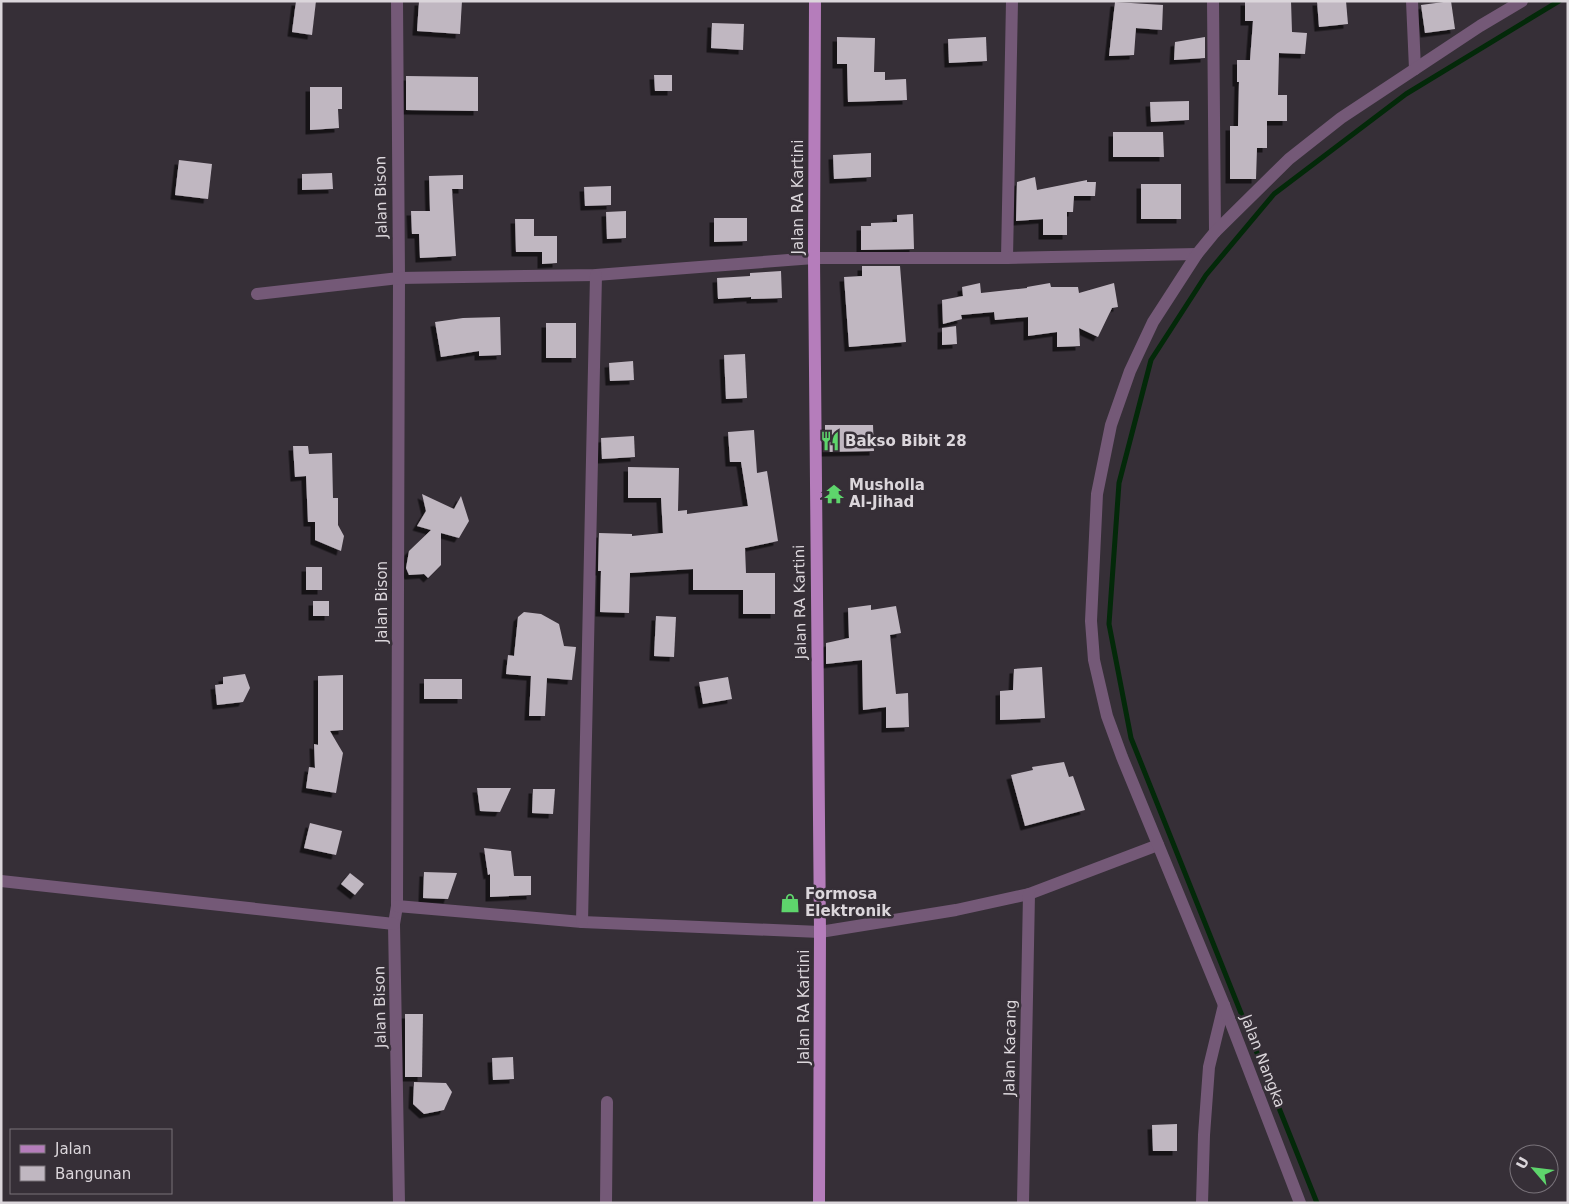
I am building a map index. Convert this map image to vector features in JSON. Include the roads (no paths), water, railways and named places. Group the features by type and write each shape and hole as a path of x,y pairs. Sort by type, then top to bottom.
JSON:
{"main road":[{"name":"Jalan RA Kartini","path":"815,1 814,258 820,932 819,1203"}],"street":[{"name":"Jalan Bison","path":"397,1 397,906 394,924 400,1203"},
{"path":"1007,258 1012,1"},
{"path":"1213,1 1215,232"},
{"path":"1412,1 1415,69"},
{"path":"1224,1005 1122,757 1107,716 1094,660 1091,621 1097,494 1111,425 1130,371 1153,322 1197,254 1215,232 1289,158 1341,118 1480,26 1522,1"},
{"path":"257,294 398,278 596,275 814,258 1007,258 1197,254"},
{"path":"582,922 596,275"},
{"path":"397,906 582,922 820,932 956,910 1029,894 1158,845"},
{"path":"1,881 394,924"},
{"name":"Jalan Kacang","path":"1023,1203 1029,894"},
{"name":"Jalan Nangka","path":"1202,1203 1208,1067 1224,1005"},
{"name":"Jalan Nangka","path":"1224,1005 1300,1203"},
{"path":"606,1203 607,1102"}],"waterway":[{"path":"1317,1203 1131,738 1109,624 1119,483 1151,360 1206,275 1274,194 1406,94 1559,1"}],"place":[{"name":"Bakso Bibit 28","path":"830,441"},
{"name":"Musholla Al-Jihad","path":"834,494"},
{"name":"Formosa Elektronik","path":"790,903"}]}
